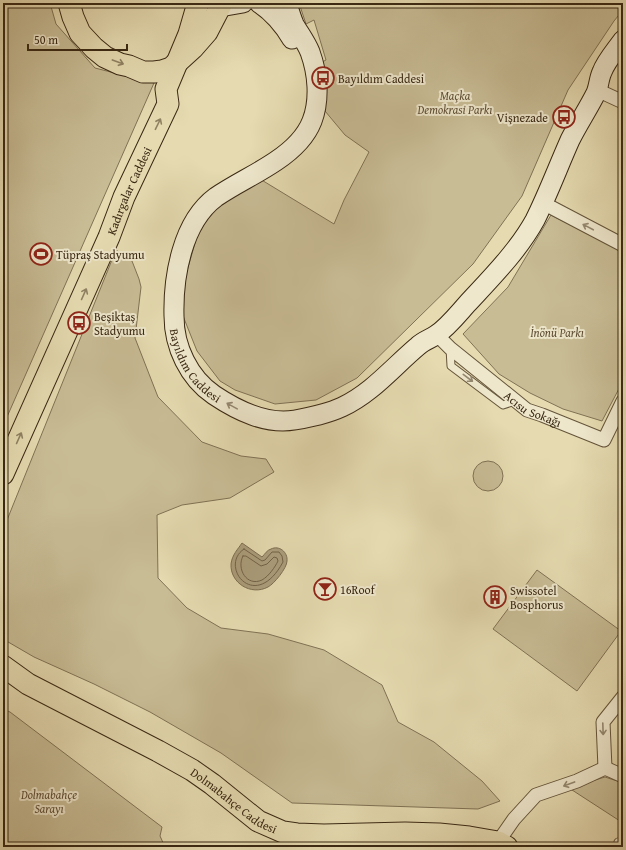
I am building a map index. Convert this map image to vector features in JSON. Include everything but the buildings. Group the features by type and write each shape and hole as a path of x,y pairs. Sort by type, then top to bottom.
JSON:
{"main road":[{"path":"69,3 80,33 94,48 105,57 143,72 162,72 171,68 178,62 189,34 198,3"},
{"path":"218,4 243,3"},
{"name":"Bayıldım Caddesi","path":"259,3 271,11 281,22 302,59 308,81 307,97 299,128 293,138 276,151 209,191 195,205 185,220 171,257 166,280 163,306 167,338 171,354 180,374 194,394 222,416 239,424 258,430 274,432 310,429 341,420 373,403 428,353 437,335 501,266 521,242 534,222 571,138 597,90 602,70 623,40"},
{"name":"Bayıldım Caddesi","path":"288,3 293,22 310,52 316,75 316,107 311,124 304,136 290,151 214,199 202,210 191,227 181,255 174,296 174,325 178,347 188,368 204,388 231,406 253,416 268,420 289,421 321,415 344,406 373,387 420,343 437,335"},
{"name":"Kadırgalar Caddesi","path":"3,474 109,237 127,190 168,104 166,89 178,62 199,42 205,17 218,4"},
{"name":"Bayıldım Caddesi","path":"597,90 606,84 623,60"},
{"path":"3,666 28,684"},
{"path":"3,676 28,684"},
{"name":"Dolmabahçe Caddesi","path":"28,684 192,770 258,821 283,832 317,835 405,833 439,834 469,837 502,845"}],"street":[{"path":"597,90 623,102"},
{"path":"543,203 623,245"},
{"name":"Acısu Sokağı","path":"437,335 450,348 527,410 604,440 623,401"},
{"path":"605,768 603,722 623,697"},
{"path":"502,845 514,819 536,795 577,781 605,768 623,776"}],"green space":[{"name":"Tüpraş Stadyumu","path":"3,3 50,3 56,24 95,68 154,83 3,426"},
{"name":"Maçka Demokrasi Parkı","path":"299,3 623,3 623,10 568,90 522,196 473,264 357,378 316,400 275,404 235,390 220,381 197,351 183,316 183,285 197,236 210,214 226,197 260,179 334,224 344,200 369,152 345,135 325,111 327,84 322,62 326,60 314,20 306,24"},
{"name":"İnönü Parkı","path":"551,215 623,252 623,381 602,421 563,409 530,393 499,374 463,334 508,287"},
{"path":"116,250 132,261 139,279 141,287 135,338 158,397 202,442 241,456 266,459 274,472 230,498 182,505 157,515 158,578 187,608 221,628 268,634 324,650 382,685 398,722 434,742 482,781 500,801 478,809 292,803 221,753 150,712 94,684 34,657 3,639 3,530"},
{"path":"488,461 499,465 503,476 499,487 488,491 477,487 473,476 477,465"},
{"path":"537,570 621,631 577,691 493,629"},
{"name":"Dolmabahçe Sarayı","path":"3,709 10,712 162,827 160,836 165,847 3,847"},
{"path":"605,777 623,783 623,823 569,788"}],"water":[{"path":"242,543 262,557 268,550 274,548 282,550 286,555 287,561 283,572 268,587 255,590 249,589 238,582 234,577 231,564 235,552"}],"place":[{"name":"Bayıldım Caddesi","path":"323,78"},
{"name":"Vişnezade","path":"564,117"},
{"name":"Tüpraş Stadyumu","path":"41,254"},
{"name":"Beşiktaş Stadyumu","path":"79,323"},
{"name":"16Roof","path":"325,589"},
{"name":"Swissotel Bosphorus","path":"495,597"}]}
